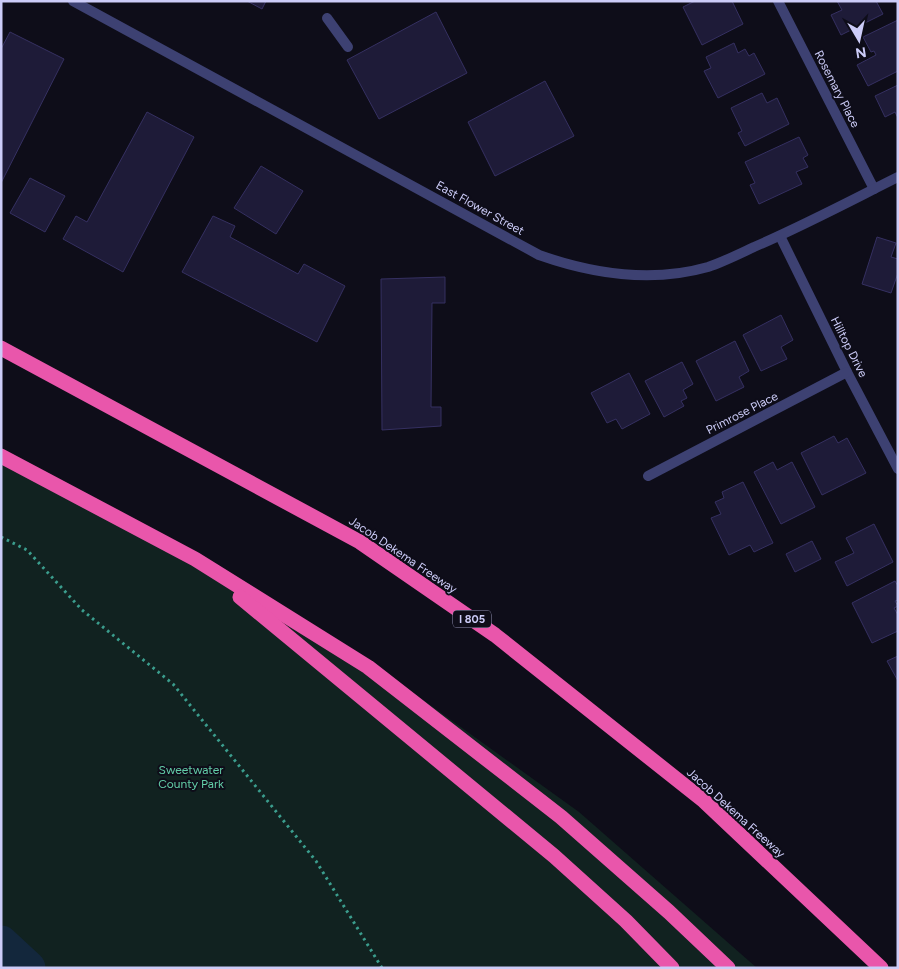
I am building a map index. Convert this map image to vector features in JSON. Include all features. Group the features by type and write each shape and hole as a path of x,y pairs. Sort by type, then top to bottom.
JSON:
{"highway":[{"name":"Jacob Dekema Freeway","path":"1,348 360,542 495,635 704,801 881,968"},
{"path":"1,456 194,559 368,667 561,817 669,912 728,968"},
{"path":"194,559 554,856 626,921 672,968"}],"street":[{"name":"East Flower Street","path":"73,1 539,255 563,263 613,274 639,275 679,272 709,266 780,236 898,177"},
{"name":"Rosemary Place","path":"778,1 874,189"},
{"path":"327,18 348,47"},
{"name":"Hilltop Drive","path":"780,236 847,372 898,469"},
{"name":"Primrose Place","path":"648,476 847,372"}],"path":[{"path":"1,537 27,550 82,610 173,684 316,861 382,968"}],"green space":[{"name":"Sweetwater County Park","path":"1,455 369,661 579,812 757,968 1,968"}],"building":[{"path":"247,1 266,1 262,9"},
{"path":"695,1 732,1 743,24 702,45 683,7"},
{"path":"837,1 876,1 883,14 841,35 831,15 842,10"},
{"path":"436,12 467,73 379,119 347,60"},
{"path":"898,20 898,71 868,86 857,65 876,55 874,51 871,52 863,37"},
{"path":"10,32 64,59 1,183 1,49"},
{"path":"734,43 738,53 745,49 749,56 754,53 765,74 718,98 704,71 711,68 706,57"},
{"path":"545,81 574,136 495,176 468,122"},
{"path":"898,85 898,118 895,112 885,117 875,96"},
{"path":"762,93 767,103 777,98 789,124 745,146 738,133 742,131 731,108"},
{"path":"147,112 194,137 123,272 63,239 76,216 87,222"},
{"path":"799,137 808,155 803,158 808,167 796,172 802,184 759,204 750,185 755,183 745,162"},
{"path":"261,166 303,191 276,234 234,208"},
{"path":"30,178 65,196 45,232 10,213"},
{"path":"213,216 235,226 230,237 298,274 304,264 345,286 317,342 182,272"},
{"path":"877,237 896,243 891,257 898,259 898,273 891,293 862,284"},
{"path":"445,277 445,303 432,303 431,407 441,407 441,426 382,430 381,279"},
{"path":"781,315 793,340 781,347 787,359 761,371 743,335"},
{"path":"735,341 749,371 739,377 744,387 716,401 696,361"},
{"path":"682,362 693,384 683,390 687,398 681,401 684,406 664,417 645,381"},
{"path":"629,373 650,414 622,429 616,419 607,423 591,393"},
{"path":"834,436 838,443 847,438 866,473 822,495 801,453"},
{"path":"773,462 777,470 792,462 815,507 781,524 754,472"},
{"path":"743,482 773,543 754,552 750,545 729,555 711,518 721,514 715,502 724,498 722,492"},
{"path":"874,524 893,562 847,586 835,562 854,553 846,538"},
{"path":"812,541 821,559 795,572 786,554"},
{"path":"895,581 898,586 898,600 895,601 898,606 894,608 898,615 898,631 872,643 852,603"},
{"path":"898,656 898,681 887,661"}],"waterway":[{"path":"1,943 28,968"}]}
